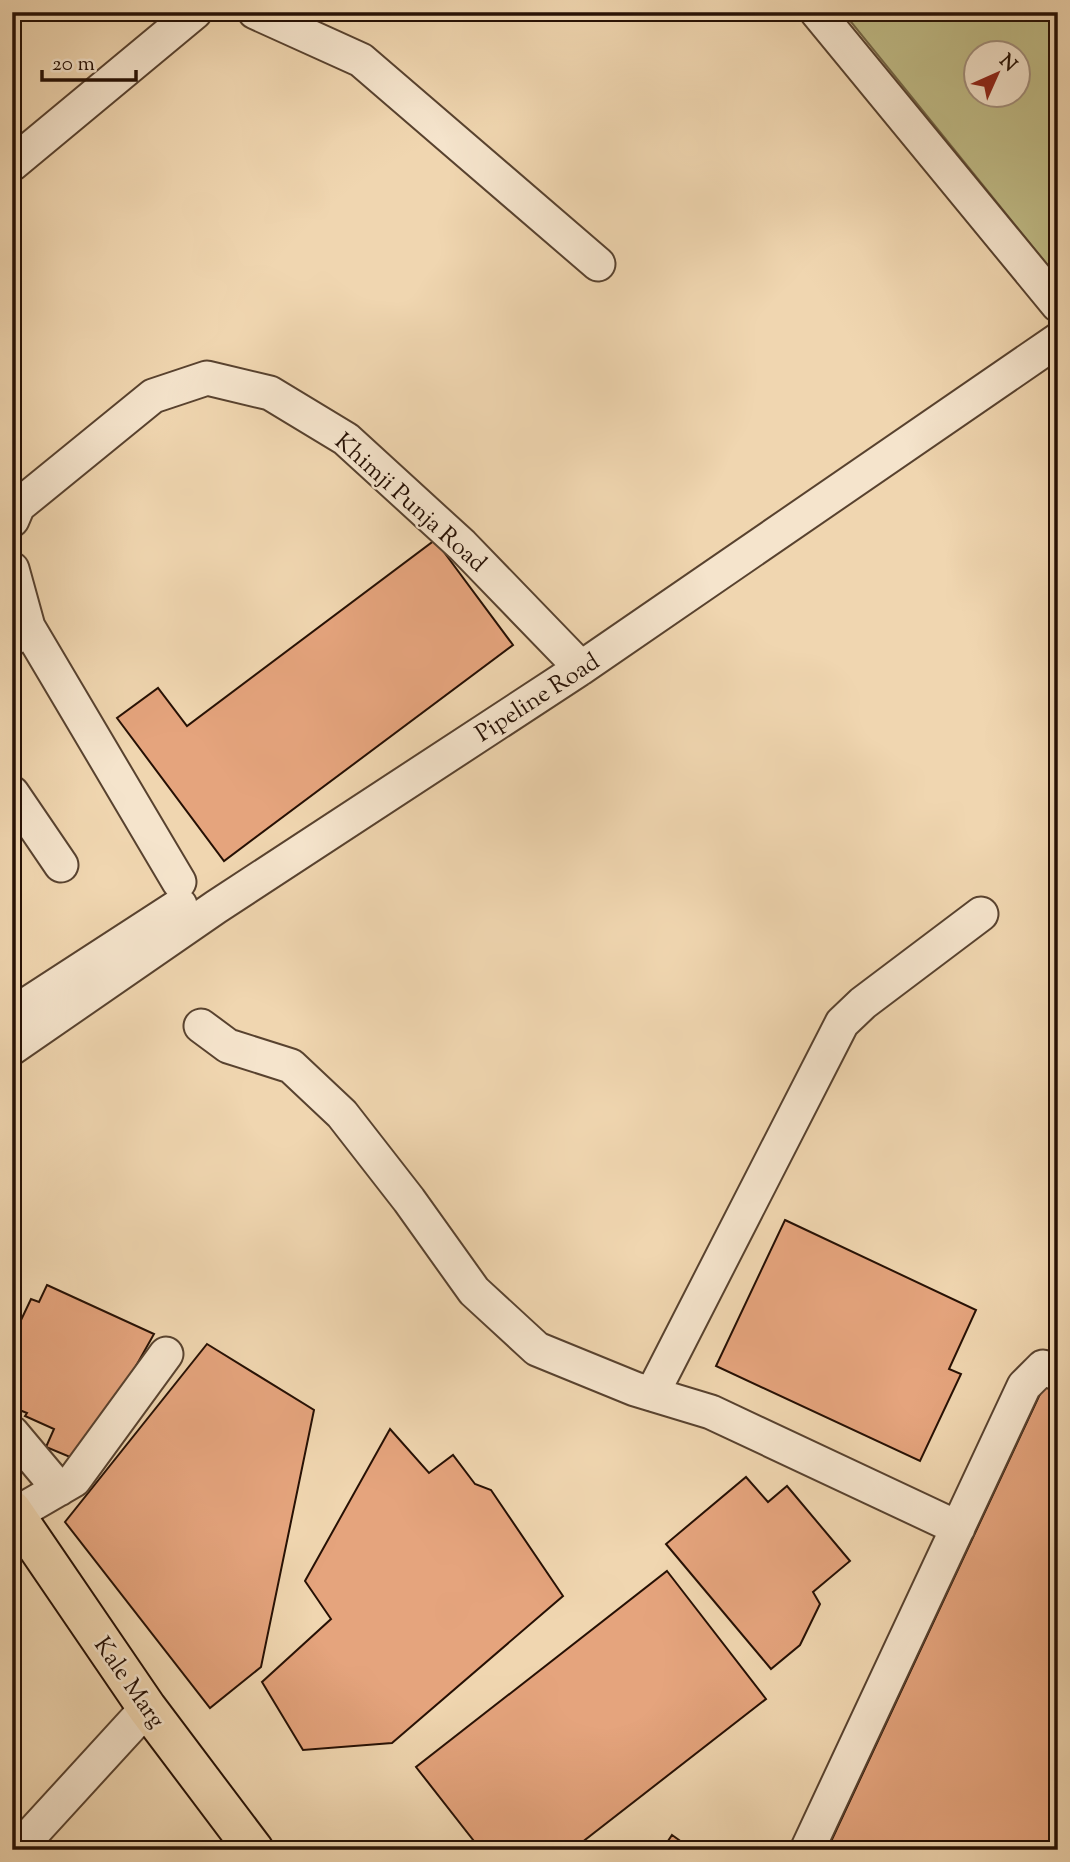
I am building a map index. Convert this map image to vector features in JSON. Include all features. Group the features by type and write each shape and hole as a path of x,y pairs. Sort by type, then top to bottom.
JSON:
{"main road":[{"name":"Kale Marg","path":"13,1513 147,1708 254,1850"}],"street":[{"path":"12,164 195,12"},
{"path":"255,12 361,60 598,264"},
{"path":"817,12 1058,305"},
{"path":"888,448 1058,324"},
{"path":"12,1014 307,821 575,662 888,448 1058,340"},
{"name":"Khimji Punja Road","path":"12,520 18,506 153,396 206,378 270,393 346,439 462,545 575,662"},
{"path":"12,569 20,633 179,882"},
{"name":"Pipeline Road","path":"12,1048 575,662"},
{"path":"15,805 61,864"},
{"path":"652,1394 842,1023 863,1003 981,914"},
{"path":"201,1026 228,1046 291,1066 332,1104 409,1200 474,1291 537,1349 652,1394 711,1412 958,1528"},
{"path":"13,1513 74,1480 166,1354"},
{"path":"807,1850 1024,1386 1043,1367 1058,1374"},
{"path":"12,1433 59,1489"},
{"path":"17,1850 147,1708"}],"shaded area":[{"path":"843,12 1058,12 1058,278"}],"building":[{"path":"435,540 513,645 224,861 117,718 158,688 187,726"},
{"path":"785,1220 976,1310 949,1369 961,1374 920,1461 716,1366"},
{"path":"47,1285 154,1334 82,1462 46,1447 54,1429 12,1407 12,1339 31,1299 39,1302"},
{"path":"207,1344 314,1410 261,1667 210,1708 65,1522"},
{"path":"1047,1379 1058,1392 1058,1850 827,1850"},
{"path":"390,1429 429,1473 453,1455 475,1484 491,1490 563,1596 392,1743 303,1750 262,1682 331,1619 305,1581"},
{"path":"746,1477 768,1502 787,1486 850,1561 813,1592 820,1604 800,1645 771,1669 666,1544"},
{"path":"667,1571 766,1699 572,1850 481,1850 416,1767"},
{"path":"672,1835 693,1850 662,1850"}]}
